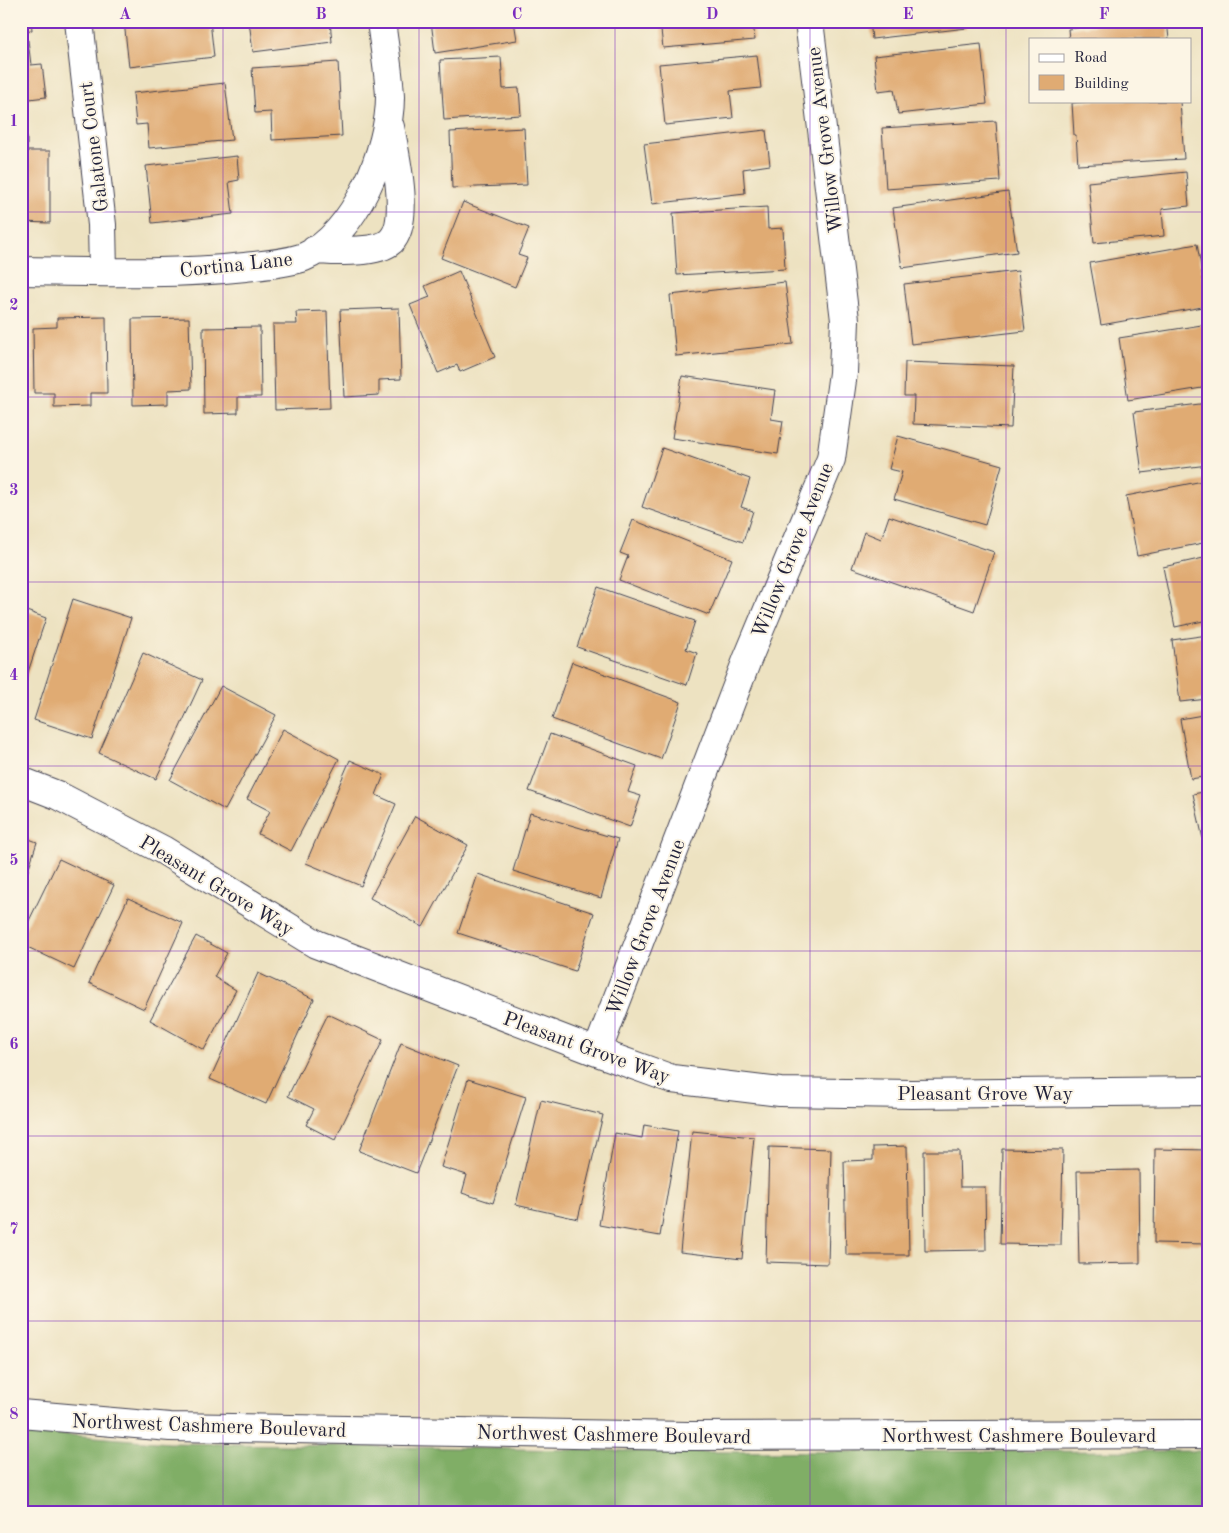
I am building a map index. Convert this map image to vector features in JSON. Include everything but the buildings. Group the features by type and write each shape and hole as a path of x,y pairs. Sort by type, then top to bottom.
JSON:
{"street":[{"name":"Galatone Court","path":"79,21 102,225 103,272"},
{"name":"Cortina Lane","path":"21,271 214,271 266,265 304,257 324,245 358,204 376,169 387,129 390,96 381,21"},
{"name":"Willow Grove Avenue","path":"597,1052 747,660 831,460 843,373 845,320 809,21"},
{"path":"315,250 370,250 391,241 400,225 400,183 388,116"},
{"name":"Pleasant Grove Way","path":"21,781 57,795 162,850 316,944 672,1079 780,1092 912,1094 1208,1091"},
{"name":"Northwest Cashmere Boulevard","path":"21,1414 170,1427 668,1436 1208,1434"}],"green space":[{"path":"21,1431 169,1443 688,1452 1208,1451 1208,1512 21,1512"}]}
